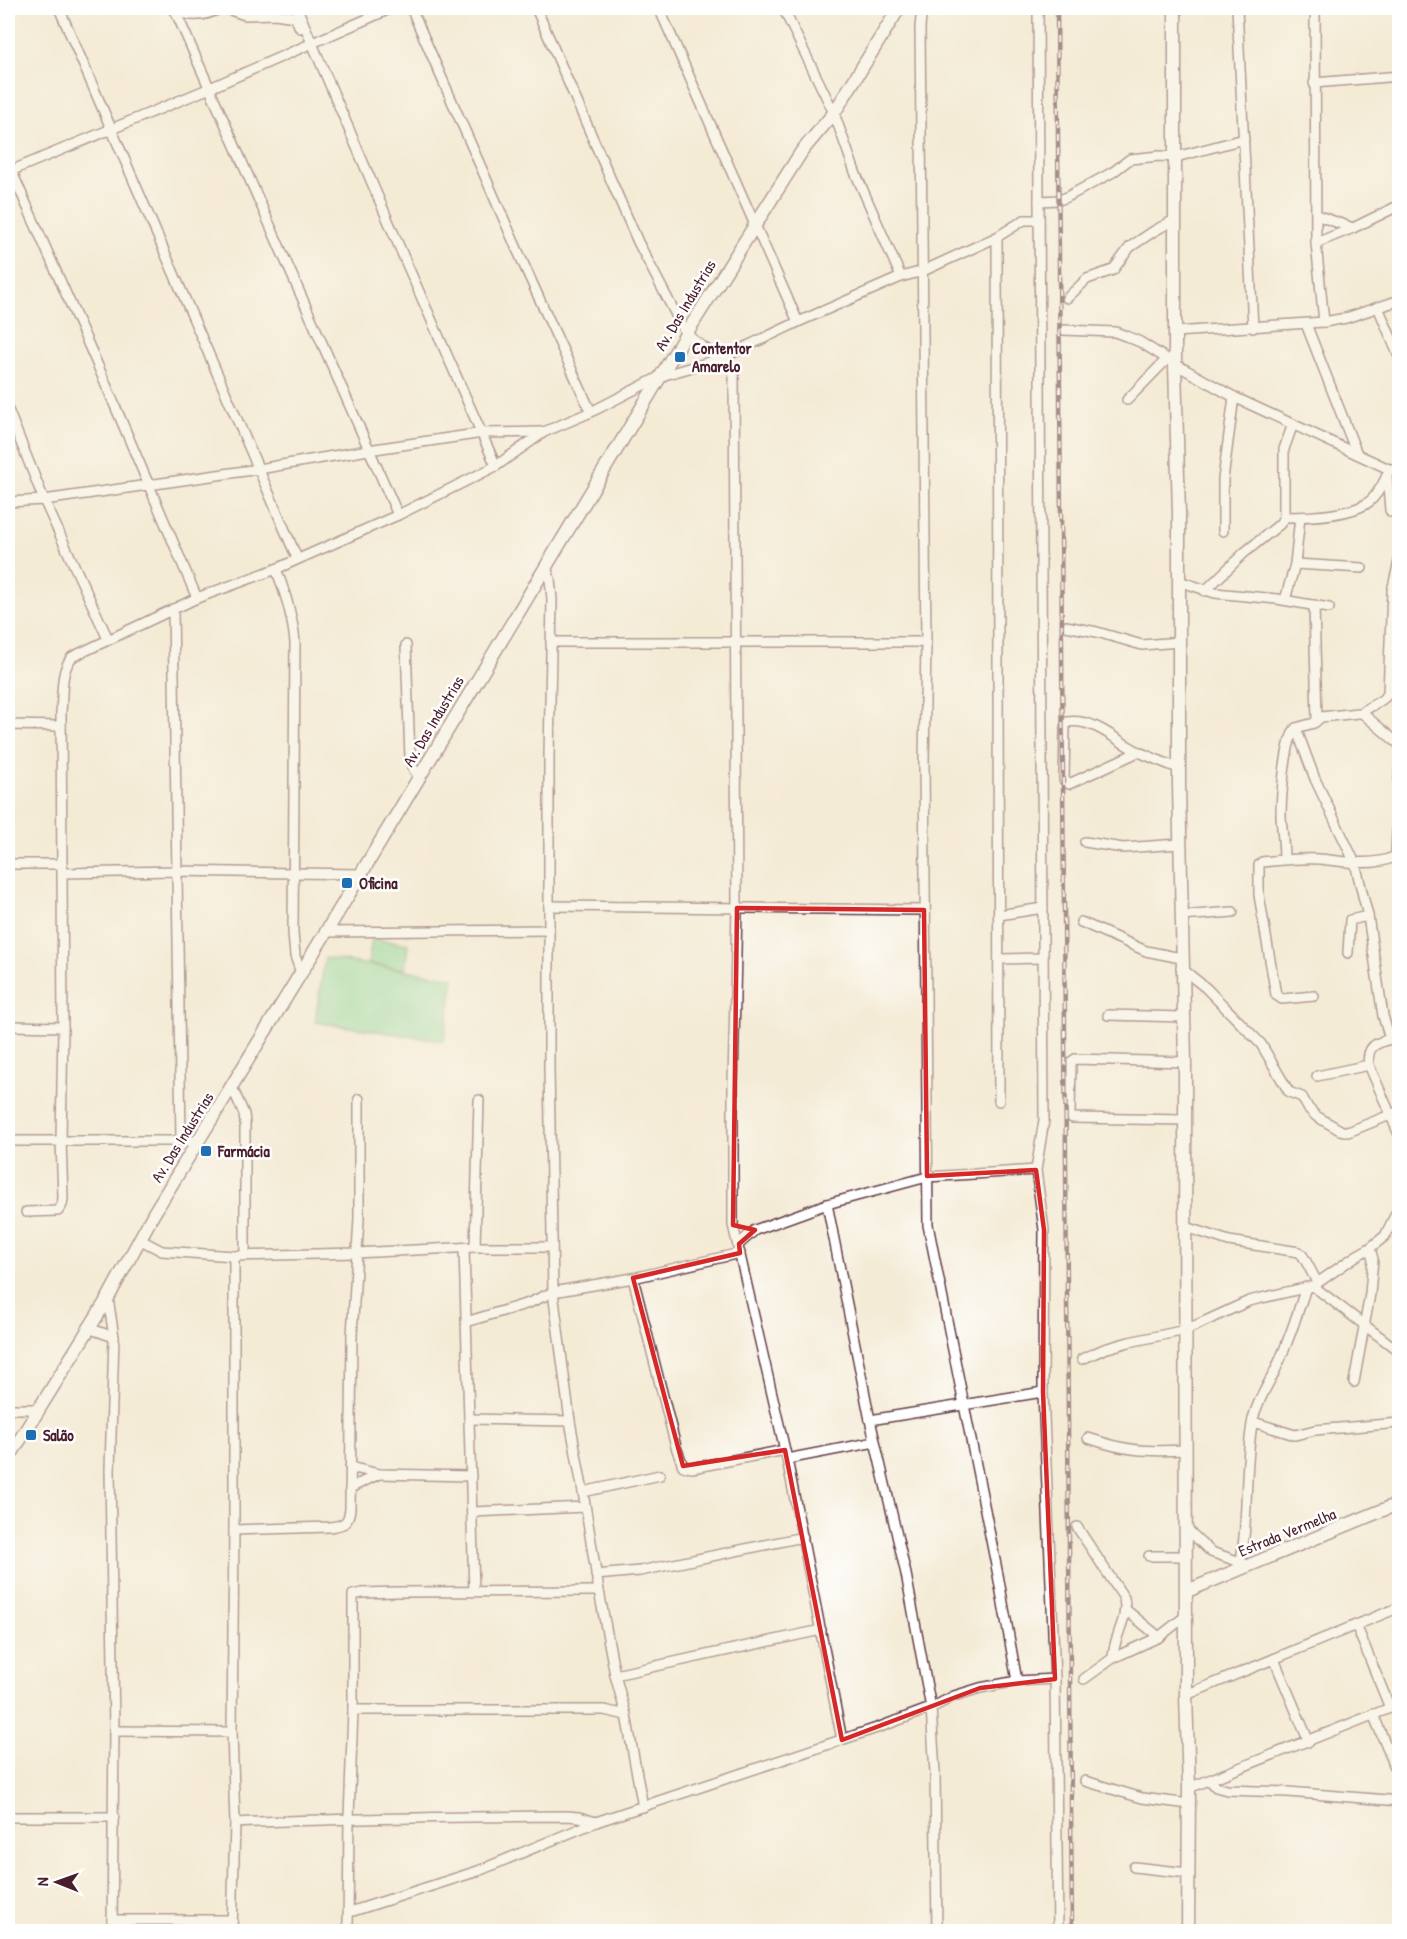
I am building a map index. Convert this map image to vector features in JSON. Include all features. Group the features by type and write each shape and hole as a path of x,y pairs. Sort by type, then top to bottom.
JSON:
{"street":[{"path":"59,8 297,558"},
{"path":"175,9 189,16 210,14 222,8 245,15 275,14 295,17 304,37 311,40"},
{"path":"297,8 496,466"},
{"path":"197,598 9,168 210,88 311,40 393,8"},
{"path":"411,8 591,412"},
{"path":"536,8 638,242 686,334 730,367 734,375 737,908 733,1225 786,1455 842,1740"},
{"path":"659,8 798,322"},
{"path":"783,8 834,113 855,172 901,277"},
{"name":"Av. Das Industrias","path":"8,1459 108,1298 139,1239 686,334 802,150 834,113 899,8"},
{"path":"922,8 920,86 926,642 924,910 927,1177 930,1235 1017,1681"},
{"path":"1038,8 1044,1120 1036,1170 1044,1230 1043,1392 1055,1679 1058,1932"},
{"path":"1175,8 1175,332 1171,362 1179,514 1178,768 1185,1062 1188,1932"},
{"path":"1238,8 1253,328"},
{"path":"1315,8 1316,243 1324,322"},
{"path":"175,9 398,515"},
{"path":"1314,83 1400,76"},
{"path":"1039,201 1059,200 1113,172 1130,159 1149,156 1176,157 1244,139"},
{"path":"1316,243 1400,205"},
{"path":"1316,215 1353,228"},
{"path":"1067,298 1087,279 1113,270 1130,247 1176,219"},
{"path":"26,1212 58,1211 61,1209 63,1198 61,726 66,664 72,657 197,598 276,568 398,515 496,466 544,432 591,412 661,376 720,359 901,277 923,272 997,237 1024,220 1039,220"},
{"path":"997,237 999,1101"},
{"path":"1175,332 1324,322 1346,318 1400,300"},
{"path":"1378,308 1400,359"},
{"path":"1306,324 1357,454"},
{"path":"1063,330 1114,332 1140,342 1234,397 1357,454 1388,472"},
{"path":"1127,400 1171,362"},
{"path":"1223,531 1223,479 1234,397"},
{"path":"8,410 44,500 108,639"},
{"path":"1205,591 1284,518 1284,449 1293,424"},
{"path":"8,502 44,500 259,469 483,433 544,432"},
{"path":"1367,504 1388,472 1400,469"},
{"path":"1388,472 1391,512 1400,513"},
{"path":"1284,518 1326,515 1367,504 1389,502"},
{"path":"1285,600 1295,564 1300,517"},
{"path":"1362,713 1368,706 1385,698 1388,694 1392,591 1400,557"},
{"path":"1295,564 1362,568"},
{"path":"546,567 551,586 549,930 553,1292 570,1420 596,1575 643,1807"},
{"path":"276,568 284,590 295,643 294,942 295,956 301,973"},
{"path":"1179,582 1205,591 1285,600 1329,608"},
{"path":"1314,605 1317,720"},
{"path":"173,609 181,1141"},
{"path":"1066,626 1142,645 1179,642"},
{"path":"551,642 926,642"},
{"path":"406,645 410,758 419,776"},
{"path":"1284,859 1281,815 1285,770 1290,739 1296,728 1314,723 1326,715 1362,713 1400,745"},
{"path":"1138,752 1069,784 1064,780 1066,722 1082,721 1100,728 1138,752 1178,768"},
{"path":"8,725 61,726"},
{"path":"1296,728 1315,779 1355,863 1368,916 1383,1016 1395,1037 1375,1044 1368,1057 1395,1113 1400,1137"},
{"path":"1314,996 1280,999 1275,993 1259,894 1259,868 1262,862 1284,859 1355,863 1391,859 1396,854 1400,762"},
{"path":"1085,842 1123,848 1179,844"},
{"path":"8,864 62,869 360,874"},
{"path":"549,906 924,910"},
{"path":"999,915 1043,908"},
{"path":"1180,916 1233,912"},
{"path":"1348,953 1350,920 1368,916"},
{"path":"1081,922 1146,951 1181,963 1261,1044 1287,1089 1294,1095 1302,1097 1316,1116 1348,1132 1395,1113"},
{"path":"326,932 549,930"},
{"path":"999,959 1043,958"},
{"path":"1108,1015 1183,1017"},
{"path":"8,1026 63,1027"},
{"path":"1185,1062 1075,1059 1072,1060 1070,1066 1069,1084 1072,1118 1185,1120"},
{"path":"1317,1076 1370,1065"},
{"path":"232,1087 244,1114 245,1123 245,1255"},
{"path":"234,1530 343,1525 349,1520 355,1253 359,1219 358,1099"},
{"path":"475,1247 479,1100"},
{"path":"8,1141 198,1141"},
{"path":"466,1322 529,1303 553,1292 633,1278 739,1248 755,1230 827,1204 927,1177 1036,1170"},
{"path":"827,1204 870,1420 906,1574 930,1708 934,1773 937,1932"},
{"path":"1082,1359 1121,1344 1186,1330 1249,1301 1312,1285 1385,1236 1400,1205"},
{"path":"733,1225 755,1230"},
{"path":"1185,1227 1229,1241 1299,1252 1303,1256 1312,1285 1400,1352"},
{"path":"139,1239 162,1251 234,1256 475,1247 552,1247"},
{"path":"464,1248 474,1592"},
{"path":"1354,1382 1373,1269 1370,1248"},
{"path":"232,1932 235,1823 232,1732 234,1256"},
{"path":"633,1278 676,1447 683,1466 692,1468 875,1442"},
{"path":"1186,1528 1211,1552 1240,1566 1244,1548 1253,1422 1262,1394 1312,1285"},
{"path":"108,1298 114,1337 110,1469 114,1731 112,1932"},
{"path":"88,1328 114,1337"},
{"path":"870,1420 1043,1392"},
{"path":"8,1409 38,1409"},
{"path":"469,1419 570,1420"},
{"path":"1253,1422 1295,1435 1315,1430 1400,1423"},
{"path":"1088,1438 1130,1450 1150,1452 1186,1450"},
{"path":"350,1467 379,1474 471,1476"},
{"path":"350,1488 379,1474"},
{"path":"583,1492 660,1475"},
{"name":"Estrada Vermelha","path":"1187,1592 1240,1566 1400,1503"},
{"path":"472,1512 585,1507"},
{"path":"1077,1527 1124,1598 1126,1610 1124,1622 1113,1647 1113,1658"},
{"path":"596,1575 640,1571 802,1537"},
{"path":"1149,1556 1186,1556"},
{"path":"348,1932 353,1595 362,1593 599,1591"},
{"path":"1186,1695 1400,1607"},
{"path":"1126,1610 1159,1637"},
{"path":"1084,1679 1113,1658 1159,1637 1187,1615"},
{"path":"1189,1788 1395,1706 1356,1625"},
{"path":"615,1675 821,1630"},
{"path":"1274,1659 1309,1742"},
{"path":"350,1912 478,1871 596,1822 842,1740 930,1708 954,1696 1017,1681 1055,1679"},
{"path":"604,1710 622,1698"},
{"path":"353,1710 604,1710 626,1715"},
{"path":"1373,1714 1400,1779"},
{"path":"114,1731 232,1732"},
{"path":"1210,1780 1216,1787 1227,1790 1288,1792 1400,1801"},
{"path":"1085,1781 1142,1798 1189,1804"},
{"path":"235,1823 349,1818 567,1816 596,1822"},
{"path":"8,1817 114,1817"},
{"path":"1134,1867 1188,1873"},
{"path":"112,1920 232,1920"}],"highlighted area":[{"path":"737,908 924,910 927,1176 1036,1170 1044,1230 1043,1392 1055,1679 980,1688 842,1740 785,1450 683,1466 633,1278 740,1253 739,1244 755,1230 733,1225"}],"green space":[{"path":"372,939 408,944 405,969 368,964"},
{"path":"325,958 454,978 444,1041 315,1022"}],"railway":[{"path":"1057,8 1072,1932"}],"place":[{"name":"Contentor Amarelo","path":"680,357"},
{"name":"Oficina","path":"347,883"},
{"name":"Farmácia","path":"206,1151"},
{"name":"Salão","path":"31,1435"}]}
